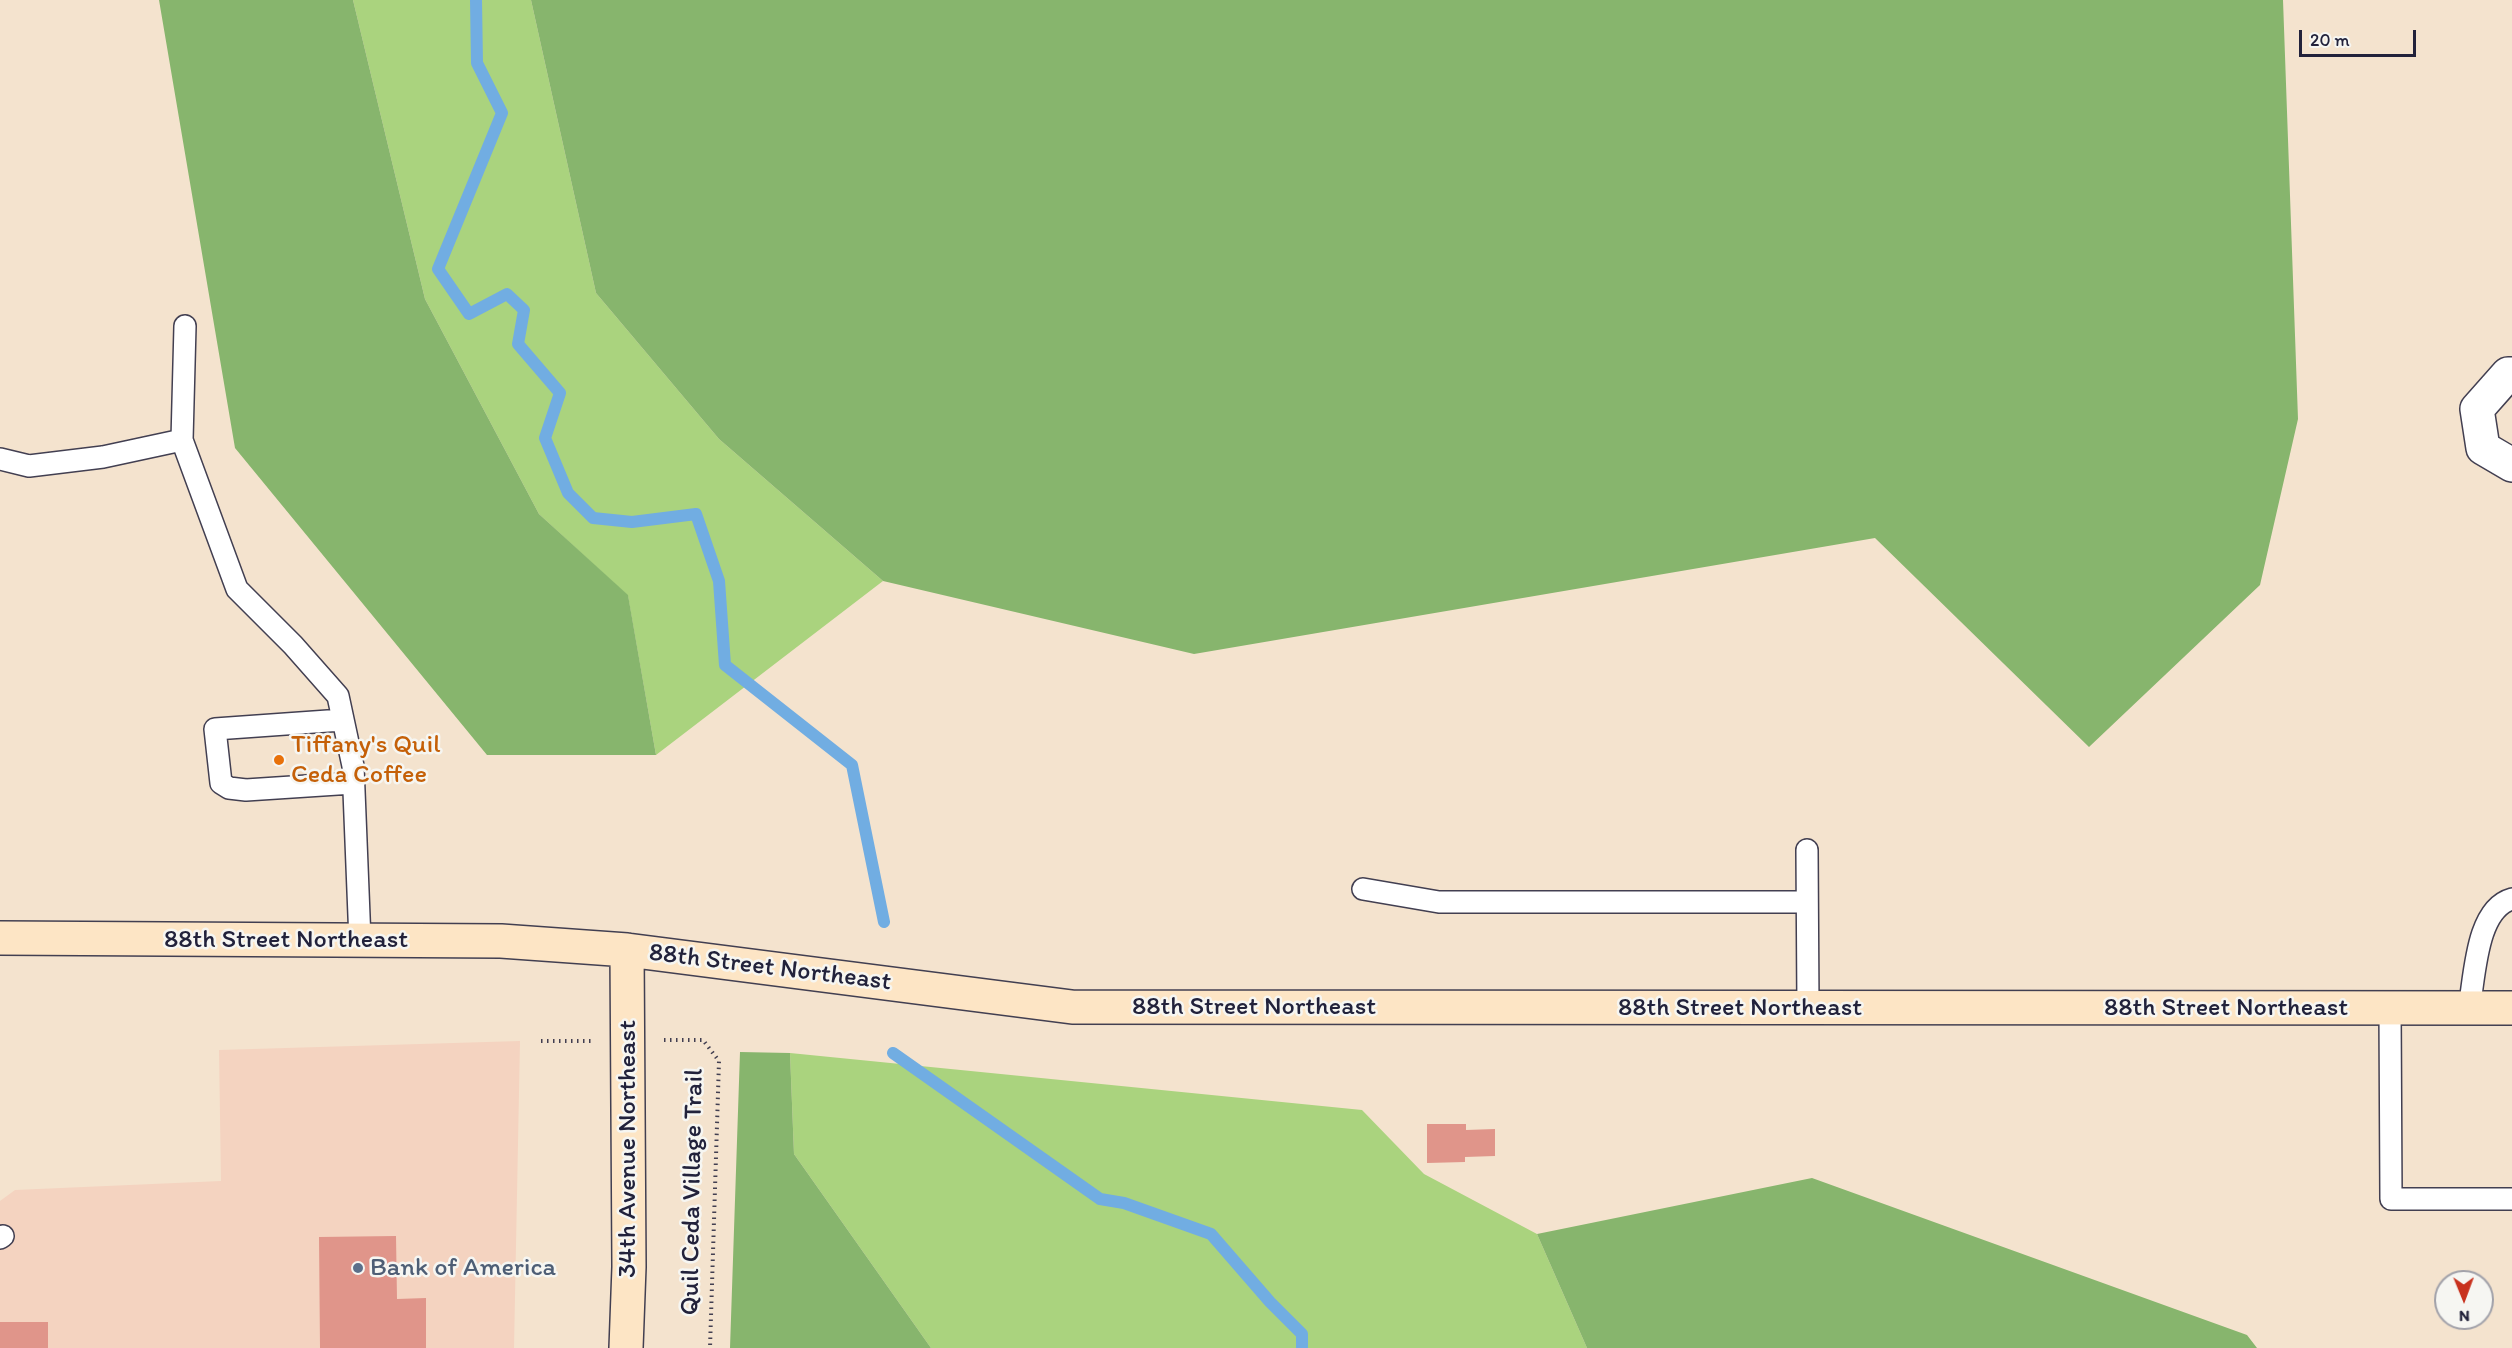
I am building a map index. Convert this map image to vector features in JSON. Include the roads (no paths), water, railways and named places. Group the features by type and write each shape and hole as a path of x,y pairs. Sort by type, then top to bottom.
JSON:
{"street":[{"path":"2512,374 2508,374 2477,409 2484,448 2512,465"},
{"name":"88th Street Northeast","path":"0,938 501,941 627,950 1072,1007 2512,1008"},
{"name":"34th Avenue Northeast","path":"626,1348 629,1267 627,950"}],"lane":[{"path":"185,326 182,440 237,589 293,645 338,696 353,766 360,941"},
{"path":"0,459 29,466 103,457 182,440"},
{"path":"342,720 215,729 221,783 229,788 246,790 353,783"},
{"path":"1807,850 1808,1008"},
{"path":"1363,889 1440,902 1807,902"},
{"path":"2469,1008 2483,927 2501,902 2512,899"},
{"path":"2391,1008 2391,1199 2512,1198"}],"waterway":[{"path":"476,0 477,63 502,113 438,269 469,314 507,294 524,310 518,344 560,393 545,438 568,493 593,518 632,522 696,514 719,581 725,665 852,765 884,922"},
{"path":"893,1053 1100,1199 1124,1203 1211,1234 1270,1302 1302,1334 1302,1348"}],"place":[{"name":"Tiffany's Quil Ceda Coffee","path":"279,760"},
{"name":"Bank of America","path":"358,1268"}]}
